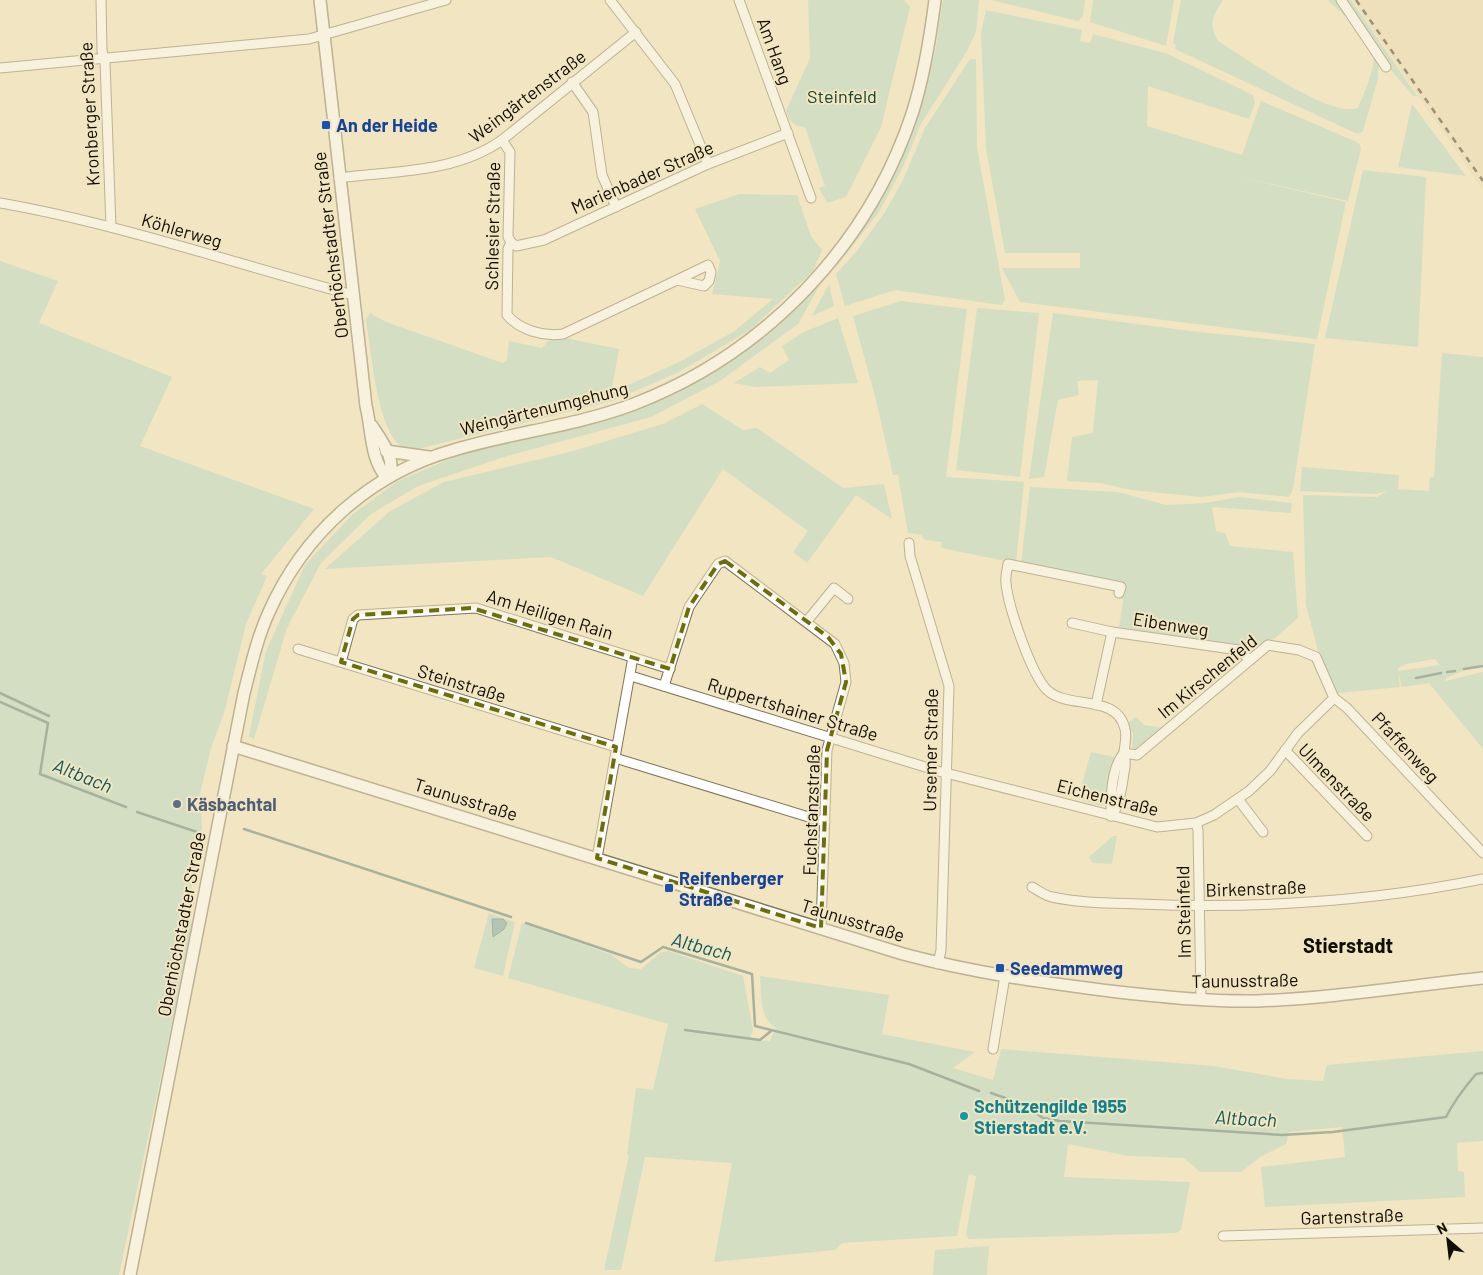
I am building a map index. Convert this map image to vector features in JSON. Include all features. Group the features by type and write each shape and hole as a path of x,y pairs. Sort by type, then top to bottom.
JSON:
{"street":[{"name":"Kronberger Straße","path":"101,0 111,227"},
{"name":"Oberhöchstadter Straße","path":"320,0 366,406 371,426 371,441 378,463 387,478"},
{"path":"0,68 309,39 446,0"},
{"path":"610,0 675,84 708,164"},
{"name":"Am Hang","path":"739,0 810,198"},
{"name":"Weingärtenumgehung","path":"387,478 430,457 594,418 635,404 712,366 782,314 830,263 874,198 902,139 922,77 935,0"},
{"path":"1341,0 1386,67"},
{"name":"Weingärtenstraße","path":"339,178 455,163 483,152 502,140 636,32"},
{"path":"572,82 593,112 602,175 616,207"},
{"name":"Marienbader Straße","path":"511,242 516,246 544,240 708,164 788,133"},
{"name":"Schlesier Straße","path":"502,140 510,152 508,237 511,242 508,249 507,314 514,322 546,335 563,334 677,280"},
{"name":"Köhlerweg","path":"0,203 51,212 111,227 353,295"},
{"name":"Oberhöchstadter Straße","path":"130,1275 233,746 260,634 287,576 324,528 354,501 387,478 392,469 386,451 371,426"},
{"path":"386,451 430,457"},
{"name":"Ursemer Straße","path":"909,543 910,556 948,678 941,950 938,964"},
{"name":"Fuchstanzstraße","path":"664,686 690,607 718,564 725,561 835,644 841,654 846,672 846,682 829,737 821,928"},
{"name":"Eibenweg","path":"1112,632 1096,705 1061,698 1049,692 1043,686 1028,654 1014,614 1005,582 1008,564 1121,587 1120,593"},
{"path":"807,622 834,588 848,599"},
{"name":"Am Heiligen Rain","path":"341,662 353,619 358,616 472,608 633,657"},
{"name":"Eibenweg","path":"1072,623 1112,632 1239,650 1250,660"},
{"name":"Im Kirschenfeld","path":"1124,753 1137,755 1268,645 1274,644 1308,652 1316,657"},
{"name":"Steinstraße","path":"298,649 616,748"},
{"path":"597,858 633,657 670,670"},
{"name":"Pfaffenweg","path":"1316,657 1334,698 1347,708 1483,853"},
{"name":"Ruppertshainer Straße","path":"630,676 946,773"},
{"name":"Eichenstraße","path":"946,773 1157,828 1196,823 1238,799 1259,783 1298,733 1334,698"},
{"path":"1096,705 1113,711 1123,724 1126,737 1124,753 1118,761 1111,803 1111,817"},
{"name":"Taunusstraße","path":"233,746 938,964 1005,976 1201,1000 1274,1000 1483,978"},
{"name":"Ulmenstraße","path":"1285,750 1367,836"},
{"path":"615,758 825,822"},
{"path":"1238,799 1263,832"},
{"name":"Im Steinfeld","path":"1196,823 1198,830 1201,1000"},
{"name":"Birkenstraße","path":"1032,887 1050,897 1104,903 1200,907 1290,904 1410,892 1483,879"},
{"path":"993,1049 1005,976"},
{"name":"Gartenstraße","path":"1223,1236 1483,1228"}],"highlighted area":[{"path":"725,561 828,637 841,654 846,682 827,750 821,928 597,858 616,747 341,662 353,619 358,615 472,608 670,669 689,607 718,564"}],"shaded area":[{"path":"1353,0 1483,0 1483,190 1398,66"}],"green space":[{"name":"Steinfeld","path":"808,0 904,0 910,7 881,127 846,197 827,203 819,188 825,186 805,127 793,123 786,111 810,58"},
{"path":"943,0 979,0 976,32 967,51 921,124 903,167 879,212 835,268 833,266 916,121 935,52"},
{"path":"991,0 1085,0 1083,16 1078,21"},
{"path":"1093,0 1174,0 1166,46 1090,22"},
{"path":"1181,0 1223,0 1213,20 1213,29 1218,41 1288,85 1328,104 1345,109 1358,108 1369,81 1374,58 1366,38 1347,17 1327,0 1351,0 1417,96 1413,96 1386,64 1379,61 1378,79 1363,131 1358,134 1175,49 1176,45 1173,43"},
{"path":"986,10 1082,30 1080,41 1090,43 1093,34 1168,54 1253,95 1255,103 1249,119 1148,86 1147,126 1242,155 1261,101 1359,143 1361,149 1348,201 1235,176 1346,202 1317,339 1020,302 1002,268 1080,268 1080,253 1005,253 986,148 981,33"},
{"path":"970,59 976,59 977,148 1005,300 1001,305 895,290 845,306 836,274 857,251 885,212 903,180 925,128"},
{"path":"1412,104 1466,176 1398,167"},
{"path":"1363,170 1426,177 1418,347 1325,338"},
{"path":"739,194 797,195 811,236 822,250 813,271 750,330 679,372 612,401 414,450 403,447 394,439 381,408 373,369 366,320 370,313 386,322 503,363 507,360 509,341 542,348 550,339 565,338 619,349 611,393 681,361 733,332 773,299 712,294 720,261 695,209"},
{"path":"0,261 58,281 39,323 172,377 140,446 314,509 261,574 267,576 246,624 225,710 211,748 200,794 202,828 190,897 195,899 193,907 183,903 182,910 193,924 119,1275 0,1275"},
{"path":"829,284 834,306 812,316"},
{"path":"820,285 798,324 720,381 651,417 507,456 418,486 371,514 321,563 287,628 254,739 249,736 266,651 305,565 353,514 398,481 459,455 609,419 674,395 731,360"},
{"path":"901,301 967,309 946,477 1024,482 1016,563 946,549 941,547 942,542 925,540 921,535 908,533 898,475 893,475 876,400 853,316"},
{"path":"977,308 1039,313 1020,477 956,470"},
{"path":"1053,313 1190,331 1315,344 1293,489 1289,497 1239,492 1202,497 1131,490 1101,483 1067,481 1072,437 1093,433 1098,380 1077,381 1079,395 1058,400 1044,477 1029,479"},
{"path":"838,318 858,383 756,387 734,383 760,367 770,373 789,360 782,346 804,332"},
{"path":"1442,353 1483,357 1483,665 1446,678 1445,681 1483,672 1483,749 1429,683 1402,687 1398,672 1400,687 1338,693 1320,658 1306,605 1303,495 1377,497 1387,491 1376,494 1300,491 1302,467 1399,475 1398,489 1429,491 1430,477 1434,477","holes":["1435,659 1440,665 1398,671 1398,668 1406,664"]},
{"path":"702,404 743,430 757,428 843,488 884,484 892,519 856,495 807,563 793,552 808,531 723,469 643,596 551,557 325,569 390,511 444,482 570,452 663,424"},
{"path":"1030,487 1118,492 1166,505 1205,503 1239,497 1292,503 1291,513 1212,507 1216,531 1225,533 1230,546 1293,552 1298,618 1275,638 1251,651 1119,627 1123,601 1119,582 1021,564"},
{"path":"1136,717 1144,725 1164,728 1136,751 1132,747 1133,734 1128,723"},
{"path":"1091,752 1114,757 1107,799 1102,806 1078,799"},
{"path":"1113,836 1117,836 1112,864 1093,863 1089,857"},
{"path":"489,913 515,922 503,976 474,968"},
{"path":"522,923 610,954 629,968 641,969 660,953 668,951 743,976 753,1030 749,1040 770,1041 776,1028 766,1018 762,1005 760,976 889,995 882,1034 975,1052 953,1068 993,1080 1001,1049 1214,1066 1287,1079 1323,1081 1327,1065 1483,1051 1483,1141 1457,1143 1458,1171 1464,1172 1465,1197 1265,1207 1261,1167 1345,1157 1342,1127 1289,1132 1286,1144 1260,1157 1241,1172 1200,1172 1184,1158 1129,1156 1068,1144 1064,1177 1190,1182 1181,1230 1176,1233 969,1239 966,1235 976,1176 969,1174 957,1236 842,1243 835,1250 714,1262 732,1163 645,1157 621,1270 604,1270 629,1155 627,1155 636,1088 653,1090 668,1024 508,978"},
{"path":"989,1246 987,1275 933,1275 935,1250"}],"water":[{"path":"492,919 503,919 507,923 504,929 493,937"}],"waterway":[{"path":"1464,669 1483,666"},
{"path":"1447,672 1455,671"},
{"path":"1416,678 1441,673"},
{"path":"0,693 49,716"},
{"name":"Altbach","path":"0,702 48,723 40,774 126,807"},
{"name":"Altbach","path":"137,812 197,832"},
{"name":"Altbach","path":"244,829 511,917"},
{"name":"Altbach","path":"526,923 641,962 663,947 752,974 755,1026 909,1064 979,1091"},
{"name":"Altbach","path":"685,1030 760,1040 771,1031"},
{"name":"Altbach","path":"991,1093 1023,1104 1043,1118 1060,1121 1282,1135 1333,1132 1446,1117 1460,1094 1476,1074 1483,1073"}],"railway":[{"path":"1356,0 1483,181"}],"place":[{"name":"An der Heide","path":"326,125"},
{"name":"Käsbachtal","path":"177,804"},
{"name":"Reifenberger Straße","path":"669,888"},
{"name":"Seedammweg","path":"1000,968"},
{"name":"Schützengilde 1955 Stierstadt e.V.","path":"964,1116"}],"district":[{"name":"Stierstadt","path":"1348,945"}]}
